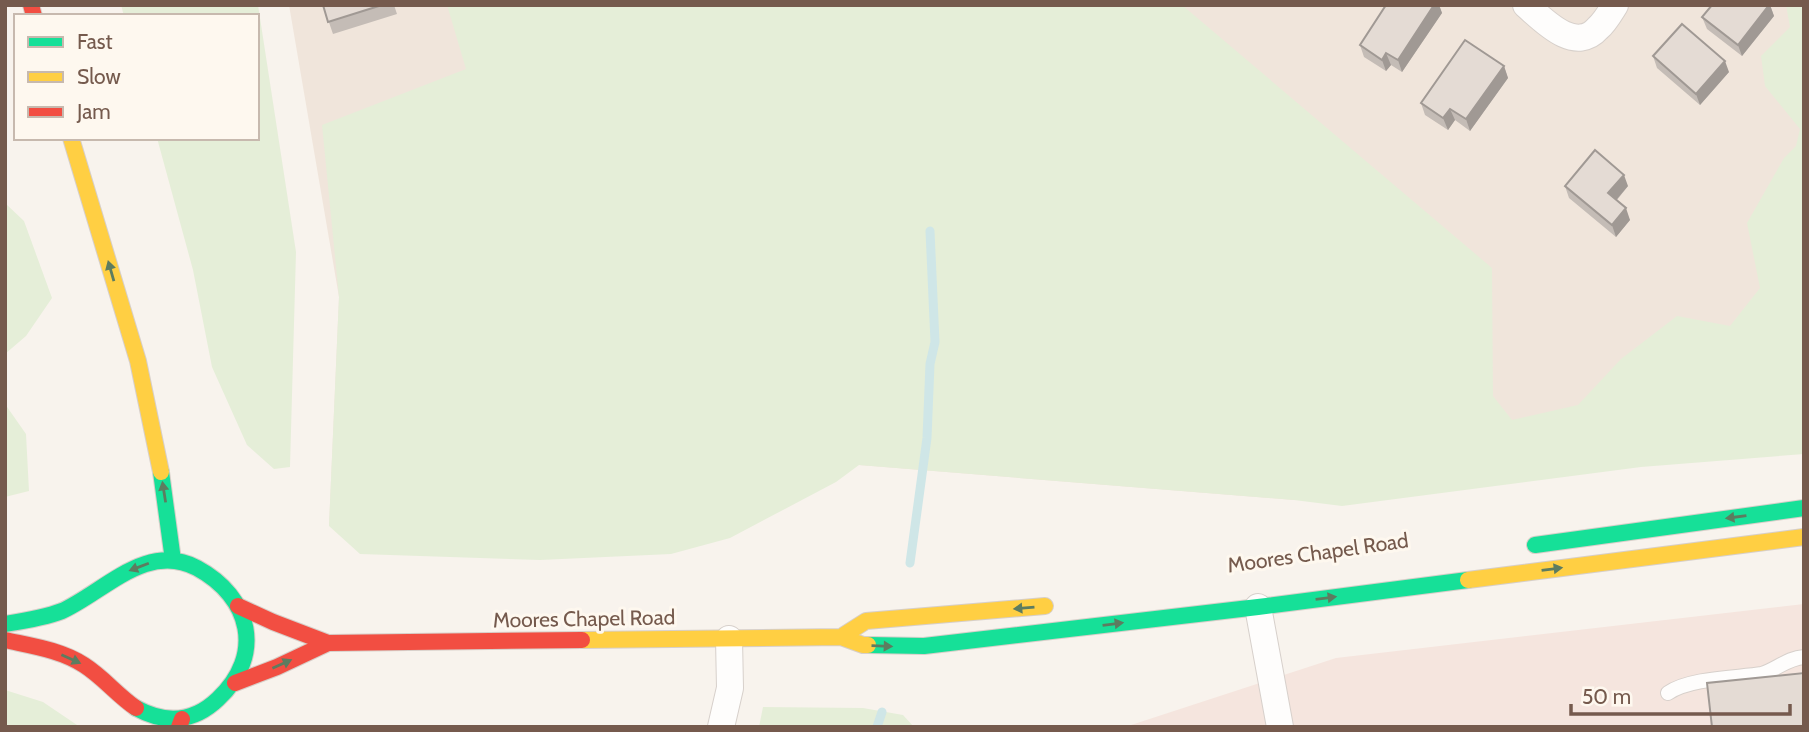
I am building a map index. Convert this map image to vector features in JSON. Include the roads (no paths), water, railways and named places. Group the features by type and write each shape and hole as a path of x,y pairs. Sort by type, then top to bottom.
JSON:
{"main road":[{"path":"5,624 52,615 81,602 128,571 155,561 173,560 161,474 138,361 72,140"},
{"path":"1514,548 1804,508"},
{"name":"Moores Chapel Road","path":"238,606 328,643 841,637 863,645 924,646 1258,607 1804,537"},
{"name":"Moores Chapel Road","path":"5,640 73,658 139,711 181,723 202,712 235,683 243,665 247,644 246,625 238,606 220,584 198,568 173,560"},
{"name":"Moores Chapel Road","path":"841,637 866,621 1054,605"},
{"name":"Moores Chapel Road","path":"235,683 328,643"}],"street":[{"path":"1527,5 1551,28 1565,36 1575,37 1588,36 1597,30 1615,5"},
{"path":"1258,607 1280,727"},
{"path":"721,727 730,688 729,639"}],"lane":[{"path":"1668,693 1676,687 1689,684 1762,674 1788,660 1804,657"}],"waterway":[{"path":"910,563 927,438 930,364 935,342 930,231"},
{"path":"877,727 882,712"}]}
